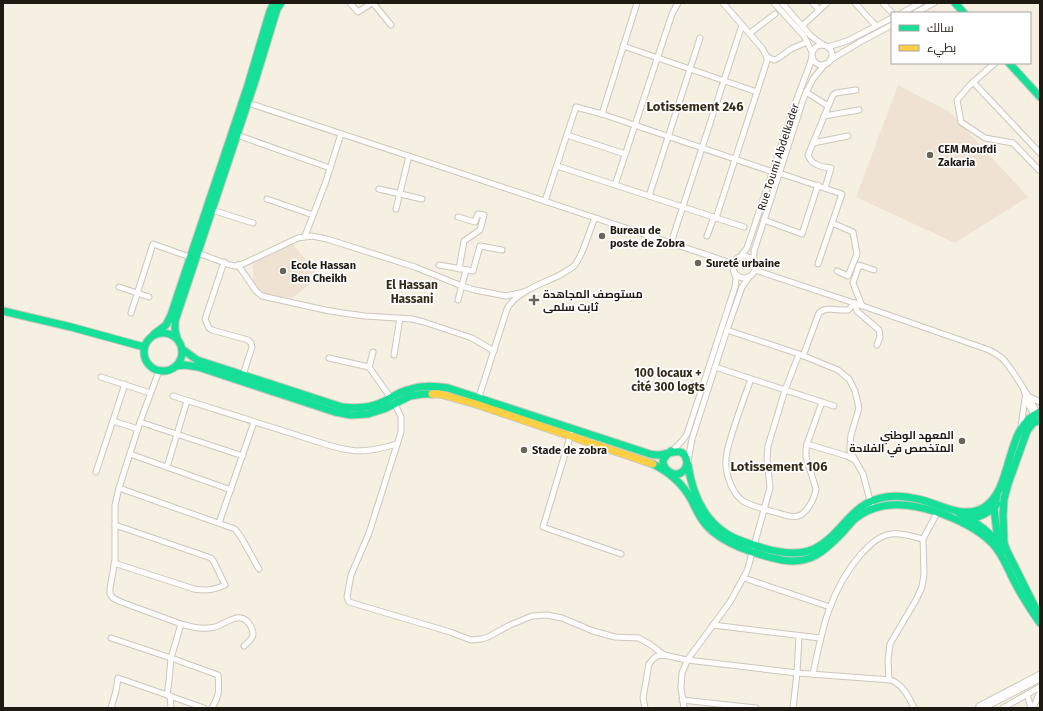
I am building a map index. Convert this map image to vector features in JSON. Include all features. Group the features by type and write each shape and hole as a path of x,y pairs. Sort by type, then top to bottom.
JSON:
{"street":[{"path":"274,3 270,11 194,253 175,321 175,330 182,349 182,354 176,366 170,370 159,371 151,367 146,362 143,356 144,347 149,338 166,325 171,315 194,253 212,210 248,103 277,9 281,3"},
{"path":"350,3 358,12 372,3 391,25"},
{"path":"602,114 637,3"},
{"path":"615,185 672,14 678,3"},
{"path":"707,236 715,218 767,61 767,57 762,48 723,3"},
{"path":"774,3 804,36 813,60 819,64 825,64 860,42 891,26"},
{"path":"782,3 816,41 826,46 832,53 830,60"},
{"path":"813,3 819,10"},
{"path":"802,26 827,3"},
{"path":"855,3 876,26"},
{"path":"883,3 891,12"},
{"path":"904,12 920,3"},
{"path":"917,12 934,3"},
{"path":"955,3 963,12"},
{"path":"750,33 775,14"},
{"path":"812,54 816,47 820,45 826,46 847,41 891,18"},
{"path":"671,243 742,25"},
{"path":"649,196 700,38"},
{"path":"767,57 774,60 807,42"},
{"path":"623,46 757,92"},
{"name":"Rue Toumi Abdelkader","path":"740,257 747,248 795,104 810,64 812,54"},
{"name":"Rue Toumi Abdelkader","path":"754,262 754,251 806,92 813,79 825,64"},
{"path":"994,64 957,100 962,122 985,138 1013,143 1039,170 1040,169"},
{"path":"1010,64 1040,98"},
{"path":"974,82 1040,153"},
{"path":"825,188 831,168 818,166 810,159 808,155 833,95 836,93 856,90"},
{"path":"806,92 828,106"},
{"path":"248,103 734,264"},
{"path":"545,201 576,107 602,114 773,172"},
{"path":"824,116 859,110"},
{"path":"305,236 341,134"},
{"path":"567,135 625,154"},
{"path":"237,136 330,168"},
{"path":"813,142 848,136"},
{"path":"396,209 409,156"},
{"path":"557,166 744,227"},
{"path":"779,173 842,194 818,264"},
{"path":"764,220 802,234 818,186"},
{"path":"379,189 422,199"},
{"path":"267,199 313,215"},
{"path":"212,210 253,223"},
{"path":"458,217 474,222 478,214 484,215 480,230 464,241 459,268"},
{"path":"131,313 153,244 194,253 230,265 238,265 243,264 293,239 305,236 317,236 415,267 462,286 502,296 513,296 573,267 580,256 594,218"},
{"path":"832,223 853,232 856,254 848,276 837,271"},
{"path":"439,265 473,271 480,246 502,250"},
{"path":"572,432 648,462 668,472 672,474 680,474 686,468 692,439 742,288 755,270 754,262 748,256 740,257 734,264 736,278 735,287 687,434 682,441 665,457 663,465 665,469 668,472 677,480 684,489 707,526 715,534 725,540 754,548"},
{"path":"224,262 205,319 209,328 212,330 248,340 251,343 252,346 244,375"},
{"path":"238,265 256,291 262,296 343,313 412,319 472,338 494,351"},
{"path":"862,306 853,282 858,265 874,270"},
{"path":"458,300 466,270"},
{"path":"755,270 989,350 1003,359 1024,389 1037,417"},
{"path":"734,272 740,277 749,277"},
{"path":"119,287 149,297"},
{"path":"478,401 507,309 514,299 524,292"},
{"path":"502,296 507,302 507,309"},
{"path":"855,303 857,311 879,330 880,337 877,345"},
{"path":"684,708 681,688 682,674 687,660 730,602 747,570 770,488 767,458 768,446 786,390 819,313 826,309 848,310 855,303"},
{"path":"3,311 71,327 144,347"},
{"path":"394,355 400,318"},
{"path":"728,330 801,355 838,370 849,379 855,392 859,408 853,426 850,451 863,474 872,505"},
{"path":"154,334 161,332 168,333 177,338"},
{"path":"182,349 197,360 342,407 364,407 410,396 431,393 440,394 478,401 572,432 649,454 657,455 675,450 686,456 693,492 706,515 713,523 728,535 783,560 804,560 821,554 858,516 872,505 896,503 939,509 954,515 972,519 998,540"},
{"path":"368,367 372,352"},
{"path":"329,358 368,367 393,401 401,417 402,424 401,432 368,533 351,576 347,597 348,602 443,630 471,640 488,637 510,625 532,616 547,615 562,618 593,631 615,637 639,638 664,655"},
{"path":"176,366 185,365 198,367 343,414 360,415 376,412 393,401"},
{"path":"715,367 834,406"},
{"path":"159,371 140,422 115,504 114,562 110,594 113,598 121,602 196,628 209,628 242,618 249,624 253,634 249,642 244,646"},
{"path":"101,377 150,393"},
{"path":"751,379 734,425 726,456 726,466 730,484 739,497 743,501 765,510 791,517 799,516 805,512 812,502 816,494 816,489 806,457 806,450 822,402"},
{"path":"96,472 125,384"},
{"path":"173,396 342,449 356,451 370,450 397,444"},
{"path":"1027,396 1040,402"},
{"path":"1027,396 1021,428 994,508 998,540 1024,600 1040,623"},
{"path":"167,467 187,401"},
{"path":"1021,428 1027,419 1037,417"},
{"path":"1004,553 1003,515 1008,484 1027,431 1037,417"},
{"path":"113,421 138,429"},
{"path":"140,422 242,456"},
{"path":"219,523 254,422"},
{"path":"572,432 543,527 621,554"},
{"path":"807,444 847,456 855,460"},
{"path":"130,454 231,490"},
{"path":"119,488 235,530 238,532 258,569"},
{"path":"954,515 980,509 994,498 999,490"},
{"path":"972,519 994,508 1006,493"},
{"path":"889,680 888,660 890,644 916,600 924,581 923,539 939,509"},
{"path":"954,515 1004,553 1035,607 1040,613"},
{"path":"114,562 194,589 214,590 225,585 211,558 115,525"},
{"path":"813,674 820,638 830,607 844,577 855,562 868,547 877,539 884,536 900,533 923,539"},
{"path":"744,578 830,607"},
{"path":"171,708 169,695 171,658 181,624"},
{"path":"713,625 820,638"},
{"path":"793,708 799,636"},
{"path":"111,638 218,675 219,690 217,699 212,708"},
{"path":"645,708 643,698 649,664 657,656 664,655 687,660 797,673 889,680 900,685 914,708"},
{"path":"980,708 979,706 1040,674"},
{"path":"111,708 118,678 204,708"},
{"path":"984,708 1040,679"},
{"path":"1003,708 1040,687"},
{"path":"1032,708 1040,692"},
{"path":"1027,694 1032,708"},
{"path":"682,700 756,708"},
{"path":"997,701 997,708"}],"shaded area":[{"name":"CEM Moufdi Zakaria","path":"898,85 950,112 1028,197 955,243 856,197"},
{"name":"Ecole Hassan Ben Cheikh","path":"293,244 319,277 291,299 260,293 253,282 254,263"}],"traffic: fast":[{"path":"154,334 166,325 171,315 248,85 270,11 274,3"},
{"path":"177,338 175,321 255,81 277,9 281,3"},
{"path":"955,3 963,12"},
{"path":"1010,64 1040,97"},
{"path":"3,311 71,327 144,347"},
{"path":"159,333 167,333 177,338 181,345 182,352 181,359 177,366 167,371 159,371 149,366 147,363 144,356 144,348 149,338 152,336 159,333"},
{"path":"182,349 197,360 342,407 369,407 402,392 418,387 433,386 448,388 651,454 660,455 669,453 673,452 681,452 684,454 687,464 686,468 679,474 673,474 665,467 663,461 664,458 667,454 669,453 671,451"},
{"path":"176,366 185,365 198,367 335,412 351,415 368,414 384,409 410,396 432,394"},
{"path":"688,465 692,485 700,504 711,521 719,528 736,539 763,548 782,552 802,552 814,549 824,543 864,505 874,500 890,496 900,496 922,500 960,512 975,511 983,508 993,499 1000,487 1014,444 1020,431 1028,420 1040,412"},
{"path":"1040,420 1033,423 1027,431 1008,484 1004,499 1003,515 1004,543 1007,551 1035,607 1040,613"},
{"path":"653,464 670,474 679,483 691,499 701,519 721,538 741,548 782,560 800,561 815,556 829,546 856,518 865,512 885,505 895,504 916,506 952,518 966,524 980,533 996,547 1022,596 1040,623"},
{"path":"997,496 994,508 998,541"},
{"path":"970,519 985,514 997,504"},
{"path":"959,513 984,529 1005,550"}],"traffic: slow":[{"path":"432,394 440,394 476,404 653,464"}],"place":[{"name":"CEM Moufdi Zakaria","path":"930,155"},
{"name":"Bureau de poste de Zobra","path":"602,236"},
{"name":"Sureté urbaine","path":"698,263"},
{"name":"Ecole Hassan Ben Cheikh","path":"283,271"},
{"name":"مستوصف المجاهدة ثابت سلمى","path":"534,300"},
{"name":"المعهد الوطني المتخصص في الفلاحة","path":"962,441"},
{"name":"Stade de zobra","path":"524,450"}],"district":[{"name":"Lotissement 246","path":"695,106"},
{"name":"El Hassan Hassani","path":"412,292"},
{"name":"100 locaux + cité 300 logts","path":"668,380"},
{"name":"Lotissement 106","path":"779,466"}]}
